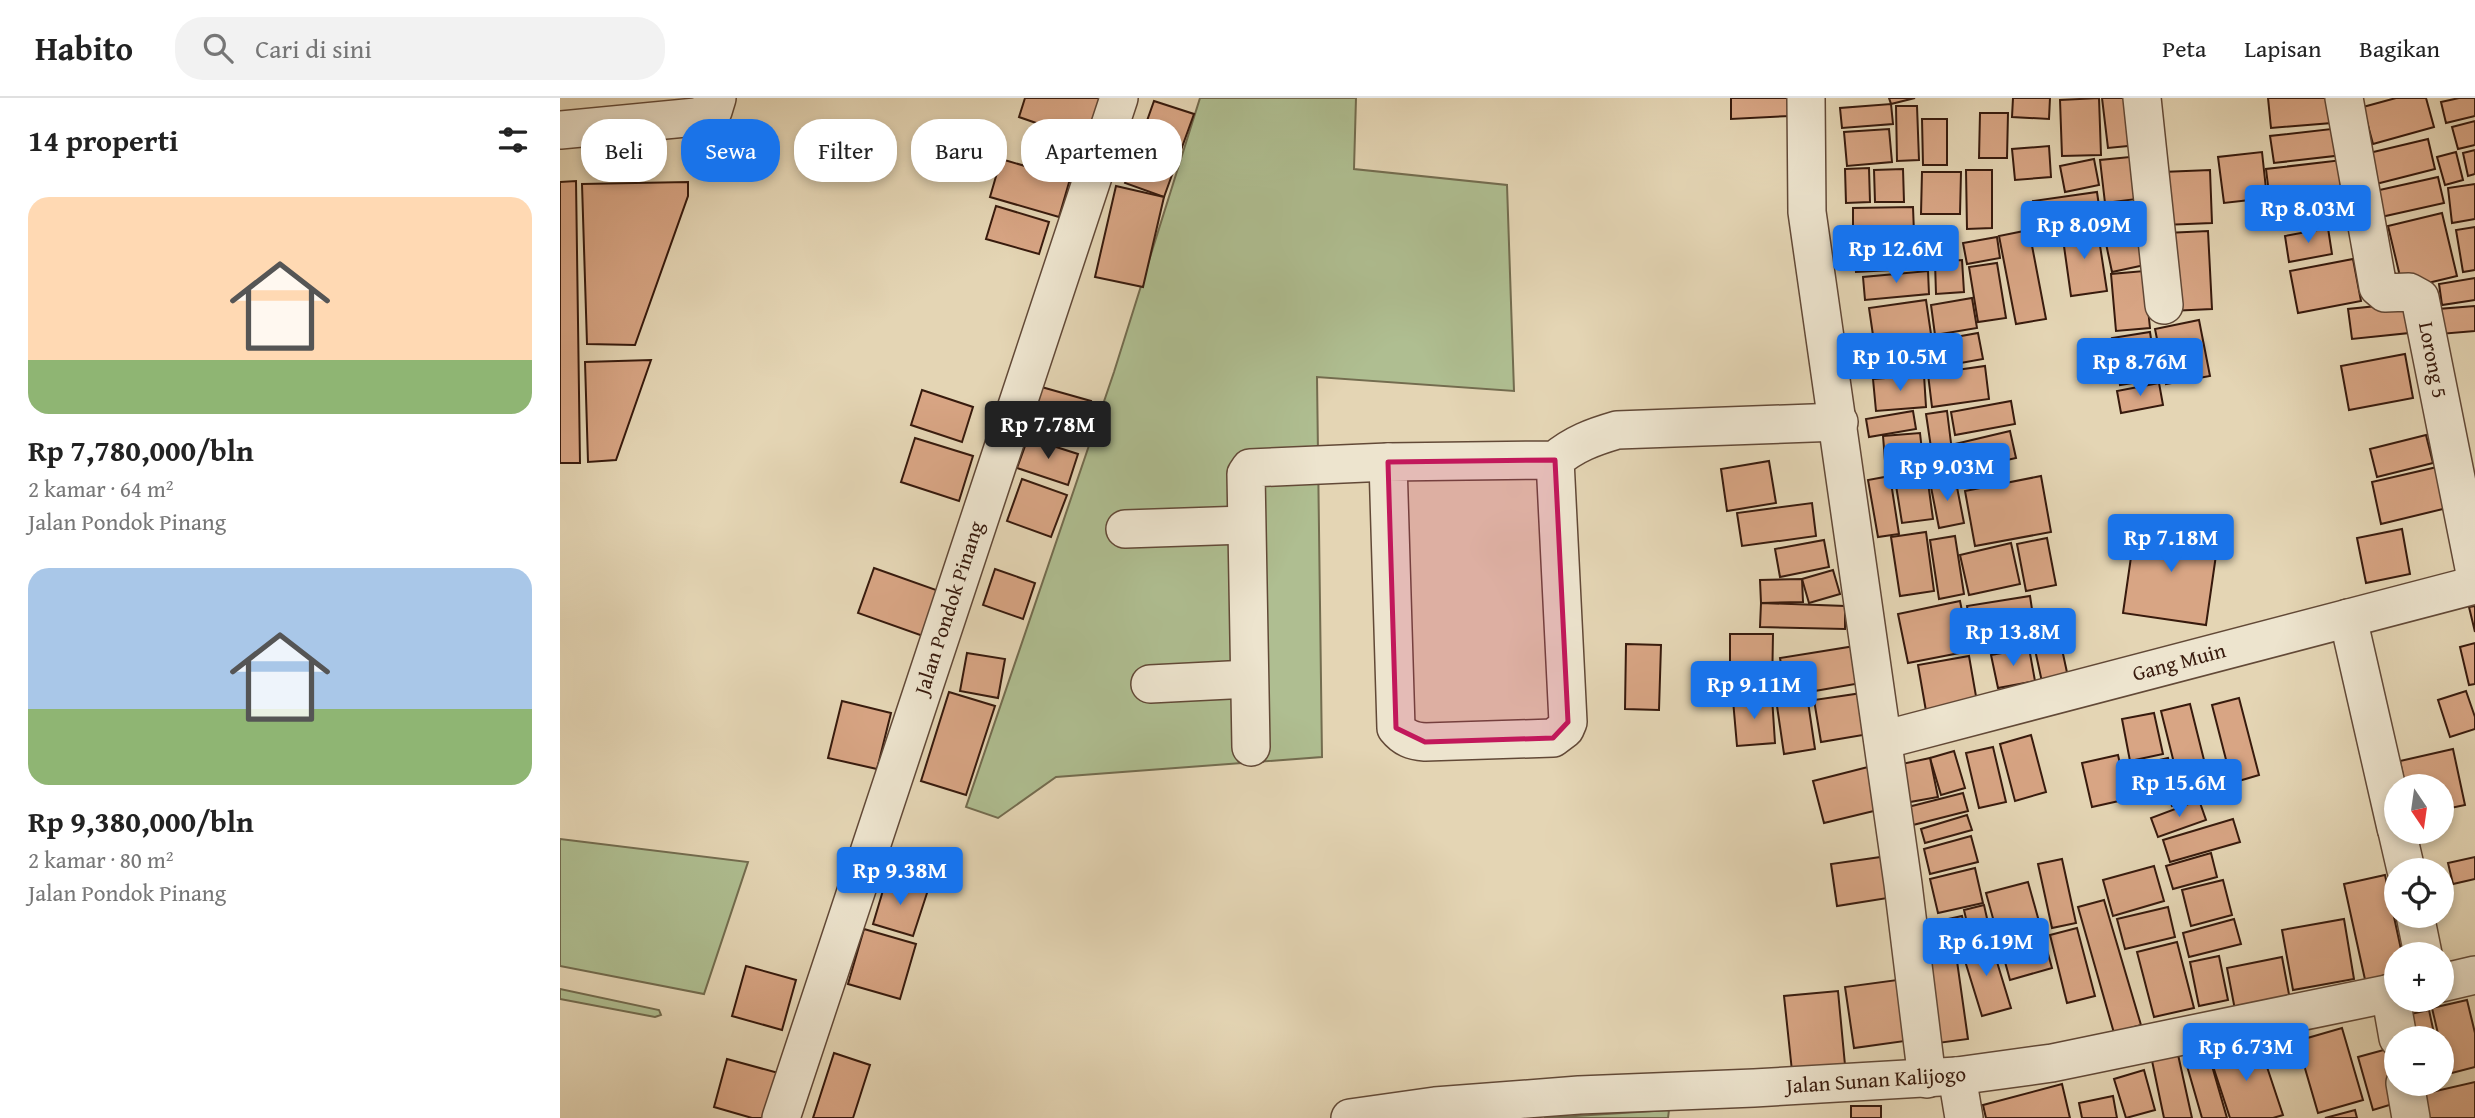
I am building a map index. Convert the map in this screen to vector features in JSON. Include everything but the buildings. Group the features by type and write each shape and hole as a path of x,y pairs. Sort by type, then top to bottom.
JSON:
{"street":[{"path":"560,130 601,112 696,117 713,111 717,98"},
{"name":"Jalan Pondok Pinang","path":"781,1118 1119,98"},
{"path":"1806,98 1807,212 1883,740 1942,1078 1964,1118"},
{"path":"2142,98 2164,305"},
{"name":"Lorong 5","path":"2344,98 2378,286 2385,293 2409,292 2420,298 2475,573"},
{"path":"1251,747 1244,479 1250,468 1388,462 1555,460 1589,438 1617,430 1839,422"},
{"path":"1388,462 1396,728 1402,736 1424,743 1553,738 1565,729 1568,711 1555,460"},
{"path":"1125,529 1245,525"},
{"name":"Gang Muin","path":"1883,740 2475,585"},
{"path":"2348,618 2384,777"},
{"path":"1150,684 1249,679"},
{"path":"2454,980 2475,975"},
{"name":"Jalan Sunan Kalijogo","path":"1350,1118 1435,1112 1579,1095 1754,1103 2052,1063 2384,994"},
{"path":"2407,1096 2411,1118"}],"highlighted area":[{"path":"1555,460 1568,722 1553,738 1425,742 1396,728 1388,462"}],"green space":[{"path":"1200,98 1356,98 1354,169 1507,185 1514,391 1317,377 1322,757 1056,777 998,818 966,807 1114,372 1174,182 1182,182 1182,155"},
{"path":"560,839 748,862 704,994 560,966"},
{"path":"560,989 659,1010 661,1015 655,1017 560,999"},
{"path":"1669,1110 1668,1118 1544,1118"}]}
